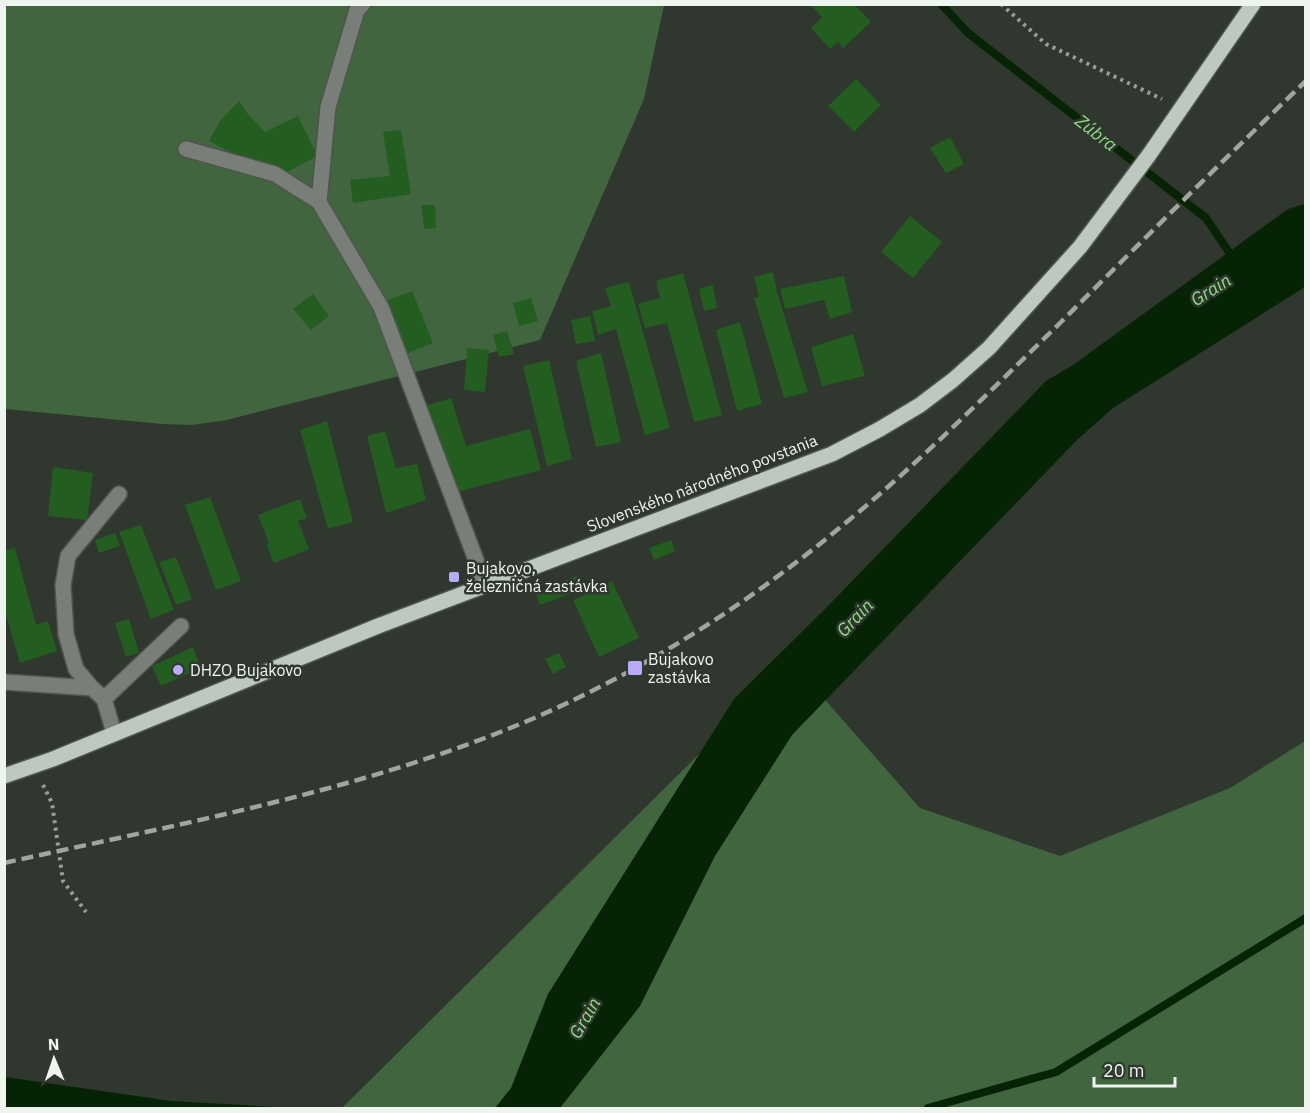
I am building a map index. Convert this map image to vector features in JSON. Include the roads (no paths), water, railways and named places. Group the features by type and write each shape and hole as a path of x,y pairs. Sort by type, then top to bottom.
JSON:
{"main road":[{"name":"Slovenského národného povstania","path":"4,776 52,759 485,584 832,454 920,405 953,380 997,339 1080,247 1130,182 1253,4"}],"street":[{"path":"319,202 328,107 357,10 363,4"},
{"path":"186,149 275,174 319,202 381,307 485,584"},
{"path":"114,733 104,699 76,669 66,634 63,585 68,556 119,494"},
{"path":"104,699 181,626"},
{"path":"4,682 92,688"}],"water":[{"name":"Grain","path":"1305,204 1305,287 1113,408 1077,440 792,735 715,856 640,1006 560,1108 495,1108 511,1088 548,994 734,699 827,607 1046,381 1073,365 1288,209"},
{"path":"5,1077 171,1101 294,1108 5,1108"}],"waterway":[{"name":"Zúbra","path":"941,4 968,33 1206,218 1235,261"},
{"path":"928,1108 1056,1072 1306,918"}],"railway":[{"path":"4,863 268,804 399,768 525,722 568,703 610,682 691,635 769,583 898,478 1055,328 1306,81"}],"place":[{"name":"Bujakovo, železničná zastávka","path":"454,577"},
{"name":"Bujakovo zastávka","path":"635,668"},
{"name":"DHZO Bujakovo","path":"178,670"}]}
